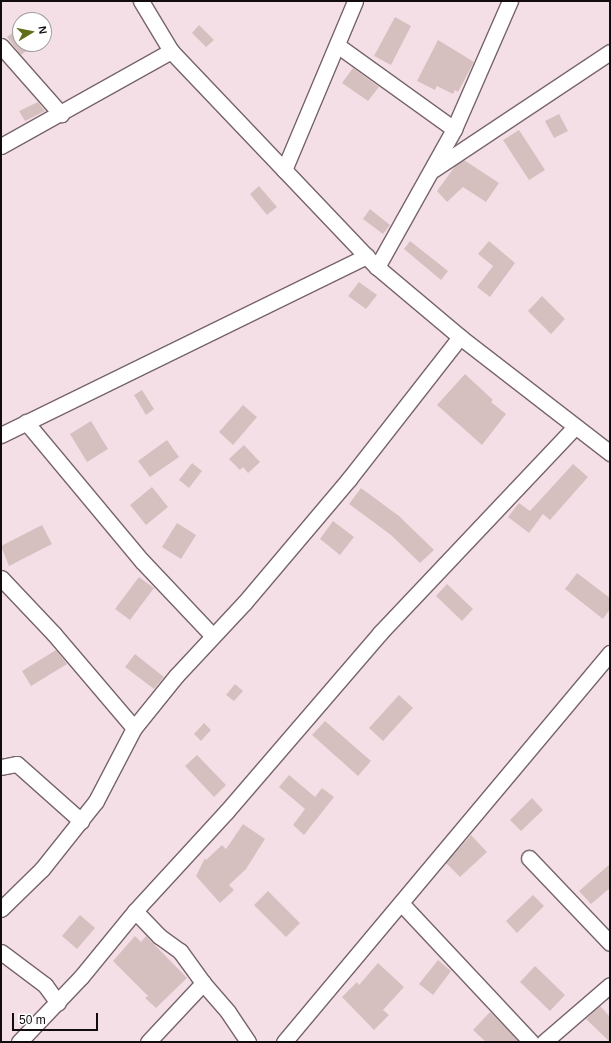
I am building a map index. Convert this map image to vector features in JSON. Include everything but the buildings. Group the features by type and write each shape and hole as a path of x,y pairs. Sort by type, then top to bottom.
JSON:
{"street":[{"path":"141,1 171,51 377,268 460,337 574,428 610,453"},
{"path":"284,170 355,1"},
{"path":"377,268 454,129 510,1"},
{"path":"337,45 454,129"},
{"path":"1,46 61,114"},
{"path":"1,146 61,114 171,51"},
{"path":"432,170 610,52"},
{"path":"1,435 367,256"},
{"path":"1,909 42,869 96,801 134,728 176,676 213,636 349,479 460,337"},
{"path":"26,422 142,561 213,636"},
{"path":"19,1042 58,1003 135,911 227,811 380,633 574,428"},
{"path":"1,578 54,634 134,728"},
{"path":"284,1042 610,653"},
{"path":"1,768 16,764 81,820"},
{"path":"529,858 610,943"},
{"path":"401,902 530,1042"},
{"path":"135,911 159,936 180,950 203,983 228,1012 248,1042"},
{"path":"1,952 45,985 58,1003"},
{"path":"148,1042 203,983"},
{"path":"544,1042 610,985"}]}
